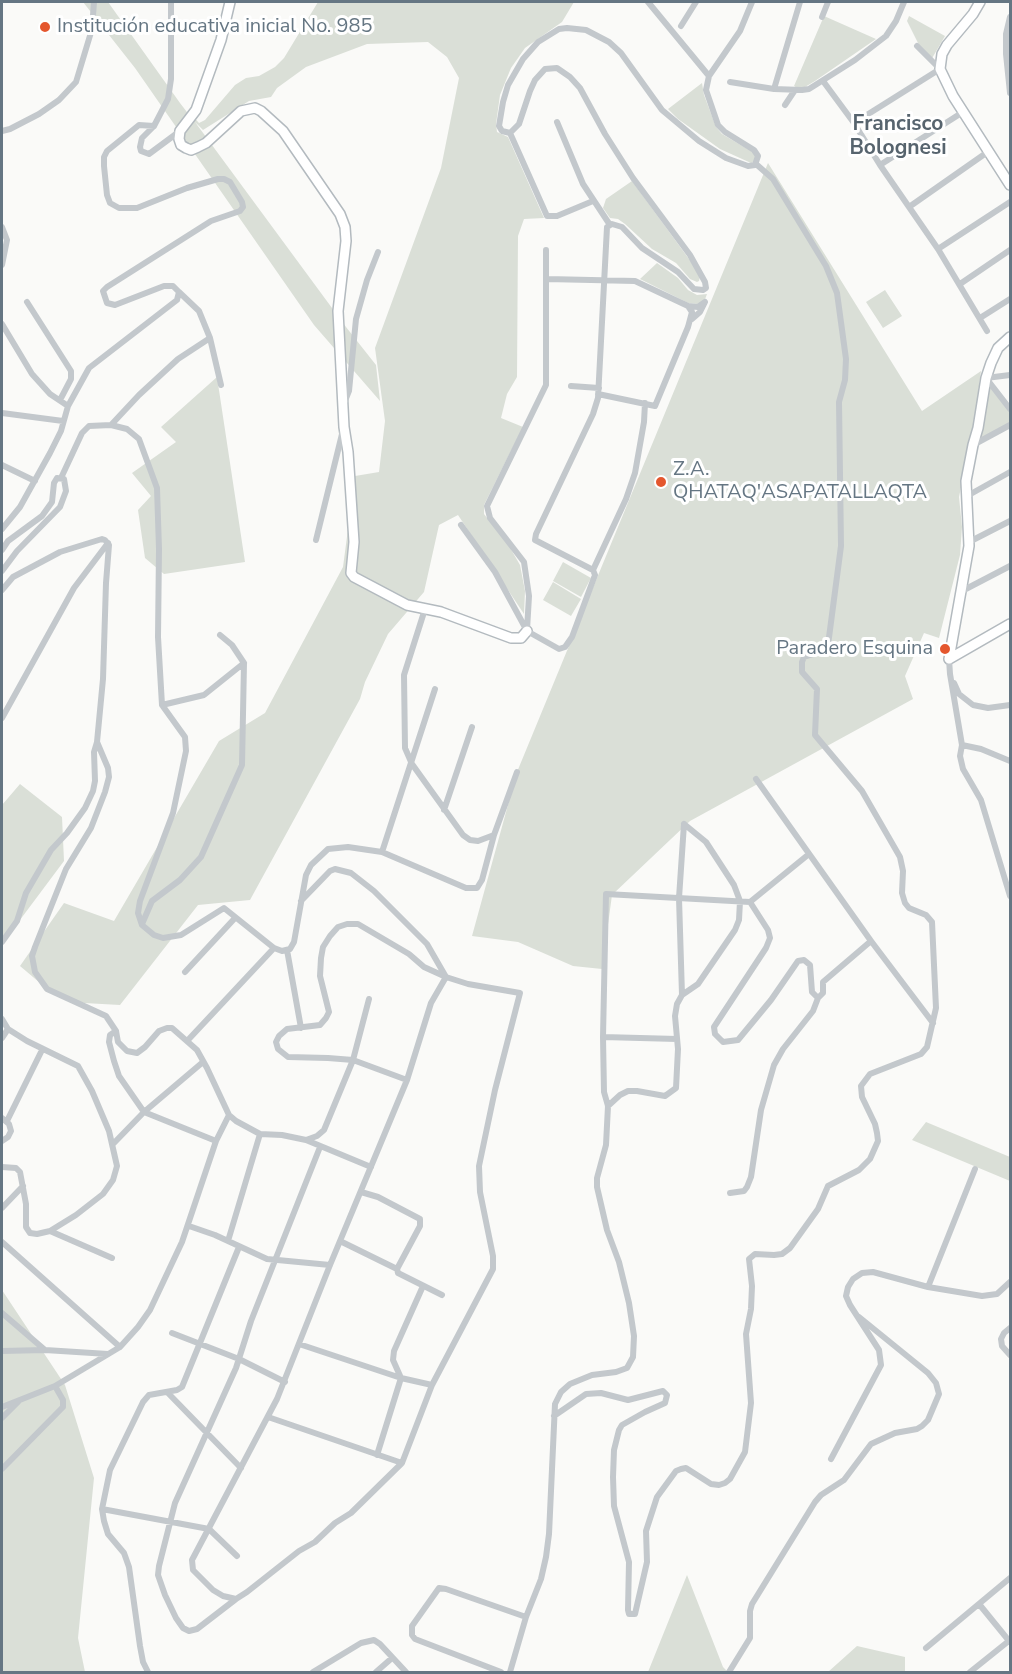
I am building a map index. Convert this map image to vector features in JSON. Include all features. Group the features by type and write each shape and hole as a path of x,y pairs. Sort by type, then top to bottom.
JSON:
{"street":[{"path":"2,130 10,129 39,114 59,100 76,82 92,29 94,2"},
{"path":"171,2 171,80 168,99 154,126 140,142 141,151 149,154 180,131 196,110 220,40 230,2"},
{"path":"648,2 709,76"},
{"path":"681,26 696,2"},
{"path":"752,2 740,31 709,76 706,90 718,124 724,132 754,150 758,156 756,164"},
{"path":"774,89 800,2"},
{"path":"822,17 828,2"},
{"path":"730,82 774,89 809,89 855,60 885,36 896,21 904,2"},
{"path":"940,69 942,54 947,45 974,14 980,2"},
{"path":"1011,18 1006,34 1011,93"},
{"path":"510,133 502,131 499,126 501,110 508,85 523,59 538,42 551,33 567,28 578,28 595,34 621,53 662,110 699,141 726,158 748,166 756,164"},
{"path":"917,46 940,69 946,85 1011,185"},
{"path":"510,133 519,124 530,91 539,74 549,67 564,72 580,88 633,178 696,264 704,277 706,288 699,291 694,289 678,272 642,248 622,227 617,224 610,225"},
{"path":"854,123 940,69"},
{"path":"823,81 854,123 938,249 987,331"},
{"path":"785,105 795,90"},
{"path":"180,131 182,145 191,150 206,143 241,111 255,108 261,111 283,131 340,214 345,227 346,241 338,310 344,427 353,520 354,542 351,573 354,577 407,605 441,612 511,638 521,638 527,631 529,596 524,561 490,518 487,506 546,385 546,250"},
{"path":"880,165 963,112"},
{"path":"557,122 583,184 610,225"},
{"path":"154,126 139,125 107,151 104,157 105,177 107,195 111,203 119,208 137,208 187,188 224,179 230,182 243,207 240,211 211,221 103,291 107,303 115,305 164,286 173,286 199,311 210,338 221,384"},
{"path":"510,133 547,216 557,216 593,201"},
{"path":"909,207 989,151"},
{"path":"554,1416 586,1394 601,1393 628,1400 663,1391 667,1395 665,1403 622,1425 614,1450 612,1477 614,1506 629,1562 628,1610 629,1614 634,1614 637,1610 647,1562 646,1531 657,1497 676,1471 681,1468 686,1468 711,1484 725,1483 730,1479 745,1452 751,1402 746,1334 751,1309 752,1286 749,1259 755,1254 782,1254 790,1248 818,1209 828,1186 859,1170 870,1159 878,1141 875,1124 862,1097 861,1086 870,1074 921,1054 927,1047 936,1008 932,922 926,915 909,908 905,903 902,893 903,871 900,857 862,791 817,740 815,730 817,689 802,672 804,657 823,651 828,645 841,546 838,402 845,380 846,359 837,293 826,266 773,178 756,164"},
{"path":"938,249 1011,202"},
{"path":"594,570 535,540 593,414 598,391 606,232 610,225"},
{"path":"2,227 7,240 2,265"},
{"path":"960,284 1011,250"},
{"path":"343,407 349,391 356,319 378,252"},
{"path":"547,279 635,281 688,306 698,307 705,302 700,312 690,321"},
{"path":"2,529 20,507 61,431 68,406 89,368 177,300 179,292"},
{"path":"980,318 1011,299"},
{"path":"27,302 71,371 71,379 60,400"},
{"path":"571,386 655,406 690,321 692,314 688,306"},
{"path":"2,324 32,374 50,394 68,406"},
{"path":"1011,337 994,355 986,378 966,481 969,542 949,658 962,745 960,756 963,769 981,800 1011,896"},
{"path":"111,425 119,414 178,359 210,338"},
{"path":"986,378 1011,375"},
{"path":"986,378 1011,409"},
{"path":"461,525 495,572 527,631 559,649 565,647 572,637 595,575 594,570 626,499 635,473 645,403"},
{"path":"2,413 63,421"},
{"path":"2,550 8,541 42,516 52,502 54,483 57,478 61,478 82,434 89,426 111,425 127,429 140,439 157,488 158,637 162,705 185,738 186,751 173,813 140,901 138,913 142,925 163,938 181,935 221,909 226,909 274,948 287,950 294,942 306,875 311,865 328,849 348,848 382,852 466,888 477,888 482,880 494,835 517,772"},
{"path":"973,445 1011,425"},
{"path":"316,540 344,427"},
{"path":"2,465 34,481"},
{"path":"967,496 1011,472"},
{"path":"2,571 17,551 60,507 66,491 66,484 61,478"},
{"path":"969,542 1011,521"},
{"path":"2,590 13,577 60,552 102,539 108,543 110,548 106,584 105,660 94,752 93,791 85,808 51,850 26,893 17,921 2,942"},
{"path":"2,718 74,588 108,543"},
{"path":"962,591 1011,566"},
{"path":"425,609 404,675 405,748 412,764 464,835 470,840 478,841 494,835"},
{"path":"949,658 1011,624"},
{"path":"142,925 152,901 180,880 201,857 242,765 244,663 232,645 220,634"},
{"path":"162,705 204,695 244,663"},
{"path":"950,674 959,694 973,705 988,708 1011,705"},
{"path":"382,852 435,689"},
{"path":"444,810 472,727"},
{"path":"97,742 108,768 109,777 105,792 91,828 57,888 35,947 33,964 35,972 47,989 106,1016 116,1031 122,1047 134,1053 145,1047 163,1028 172,1028 188,1040 204,1062 229,1115 236,1121 260,1134 282,1135 306,1140 371,1167"},
{"path":"962,745 975,747 1011,761"},
{"path":"756,779 871,941 933,1023"},
{"path":"608,1106 628,1091 637,1090 665,1096 676,1089 678,1068 675,1016 677,1004 682,995 698,984 735,930 740,912 740,901 734,885 706,842 684,824 679,898 682,995"},
{"path":"510,1672 526,1617 541,1579 548,1546 555,1404 561,1392 570,1384 592,1375 627,1368 633,1357 634,1336 629,1303 619,1262 601,1209 597,1187 597,1178 606,1145 608,1106 604,1092 603,1037 606,894 750,902 809,854"},
{"path":"301,901 330,871 335,869 351,873 374,891 427,944 446,977"},
{"path":"750,902 768,930 770,938 766,948 714,1027 719,1040 728,1043 738,1040 771,1000 798,961 804,960 810,965 812,992 818,998"},
{"path":"185,972 236,918"},
{"path":"320,1147 251,1321 239,1359 175,1503 169,1522 158,1575 165,1595 183,1628 189,1631 197,1629 315,1542 335,1523 351,1513 402,1463 432,1385 493,1269 493,1256 480,1192 479,1166 495,1090 520,993 468,984 446,977 424,967 409,954 358,924 338,927 323,947 321,958 320,976 329,1012 320,1025 287,1029 276,1042 278,1049 288,1057 354,1060 407,1080"},
{"path":"730,1193 744,1191 751,1178 761,1110 774,1065 783,1049 813,1011 818,998 823,993 823,982 871,941"},
{"path":"188,1040 274,948"},
{"path":"287,950 301,1028"},
{"path":"236,1599 223,1596 213,1590 193,1570 192,1560 285,1382 330,1264 407,1080 431,1003 446,977"},
{"path":"306,1140 317,1136 324,1130 354,1060 369,999"},
{"path":"2,1019 8,1029 42,1050 78,1066 92,1091 113,1144 117,1166 113,1180 103,1194 87,1208 50,1231 37,1234 30,1233 27,1227 26,1204 20,1172 16,1168 2,1167"},
{"path":"2,1038 8,1029"},
{"path":"116,1031 110,1035 109,1042 119,1076 144,1112 216,1141"},
{"path":"603,1037 677,1040"},
{"path":"2,1141 10,1134 10,1127 4,1119 42,1050"},
{"path":"113,1144 144,1112 204,1062"},
{"path":"2,1407 55,1386 120,1347 129,1338 150,1310 189,1226 216,1141 229,1115"},
{"path":"228,1241 260,1134"},
{"path":"928,1287 975,1169"},
{"path":"2,1208 23,1186"},
{"path":"361,1192 378,1197 420,1219 420,1226 397,1269"},
{"path":"189,1226 267,1259 330,1264"},
{"path":"50,1231 112,1258"},
{"path":"340,1241 397,1269 398,1273 442,1295"},
{"path":"2,1242 120,1347"},
{"path":"148,1672 143,1662 140,1646 129,1567 124,1553 108,1534 102,1509 110,1470 143,1402 149,1395 167,1392 182,1386 239,1248"},
{"path":"831,1459 881,1365 881,1355 846,1296 848,1287 862,1273 873,1272 928,1287 982,1296 997,1294 1011,1282"},
{"path":"377,1455 401,1378 393,1360 394,1351 423,1286"},
{"path":"2,1313 45,1350"},
{"path":"729,1672 750,1638 752,1604 815,1502 844,1480 871,1444 895,1433 922,1426 928,1420 939,1394 936,1383 928,1373 859,1317"},
{"path":"1011,1328 1004,1333 1001,1339 1002,1346 1011,1355"},
{"path":"172,1333 239,1359 285,1382"},
{"path":"299,1344 401,1378 432,1385"},
{"path":"2,1351 45,1350 109,1354"},
{"path":"2,1469 63,1407 63,1400 55,1386"},
{"path":"167,1392 241,1468"},
{"path":"2,1402 21,1400"},
{"path":"2,1418 21,1400"},
{"path":"268,1417 402,1463"},
{"path":"102,1509 209,1529 237,1556"},
{"path":"926,1648 1011,1578"},
{"path":"501,1672 415,1639 412,1635 412,1626 436,1590 442,1588 526,1617"},
{"path":"974,1671 1010,1641 979,1604"},
{"path":"314,1672 361,1642 374,1640 406,1672"},
{"path":"376,1672 392,1658"}],"shaded area":[{"path":"83,2 108,2 180,103 199,123 205,120 235,85 246,78 259,76 275,67 284,58 318,2 574,2 562,22 525,48 511,68 500,95 496,124 497,132 508,137 544,218 524,219 518,236 517,377 507,394 501,418 523,427 484,505 484,514 509,546 520,565 525,591 524,614 458,515 439,525 424,592 388,634 365,682 360,699 250,900 198,905 120,1005 84,1003 46,988 20,966 64,903 114,921 219,741 265,713 343,567 355,476 379,472 385,421 375,348 441,168 459,78 447,57 428,42 367,44 306,67 277,88 271,97 249,101 203,130 195,122 376,365 380,401 314,325 135,68"},
{"path":"824,16 876,39 815,81 805,87 797,88 794,86"},
{"path":"909,16 945,36 931,60 923,53 907,21"},
{"path":"702,83 716,127 722,134 756,154 756,162 751,163 720,149 678,119 668,109"},
{"path":"768,163 922,411 981,371 974,424 959,497 962,527 960,555 939,638 924,633 905,676 913,699 690,821 612,895 602,969 573,966 518,942 472,936 517,772"},
{"path":"632,181 697,270 699,281 690,279 676,263 652,249 618,219 610,218 603,208 606,199"},
{"path":"657,263 678,278 688,290 697,295 707,294 704,302 688,303 640,279"},
{"path":"885,290 902,316 883,328 866,302"},
{"path":"217,377 245,562 164,574 145,558 138,510 151,496 132,473 176,442 161,427"},
{"path":"986,378 1010,409 1010,425 973,445"},
{"path":"563,562 591,578 581,597 553,581"},
{"path":"553,582 581,599 571,616 543,600"},
{"path":"20,784 62,817 64,861 2,944 2,805"},
{"path":"926,1122 1010,1157 1010,1181 912,1140"},
{"path":"2,1290 65,1385 94,1478 78,1638 85,1672 2,1672"},
{"path":"687,1575 723,1667 728,1672 648,1672"},
{"path":"857,1646 905,1657 905,1672 828,1672"}],"place":[{"name":"Institución educativa inicial No. 985","path":"45,27"},
{"name":"Z.A. QHATAQ'ASAPATALLAQTA","path":"661,482"},
{"name":"Paradero Esquina","path":"945,649"}],"district":[{"name":"Francisco Bolognesi","path":"898,137"}]}
